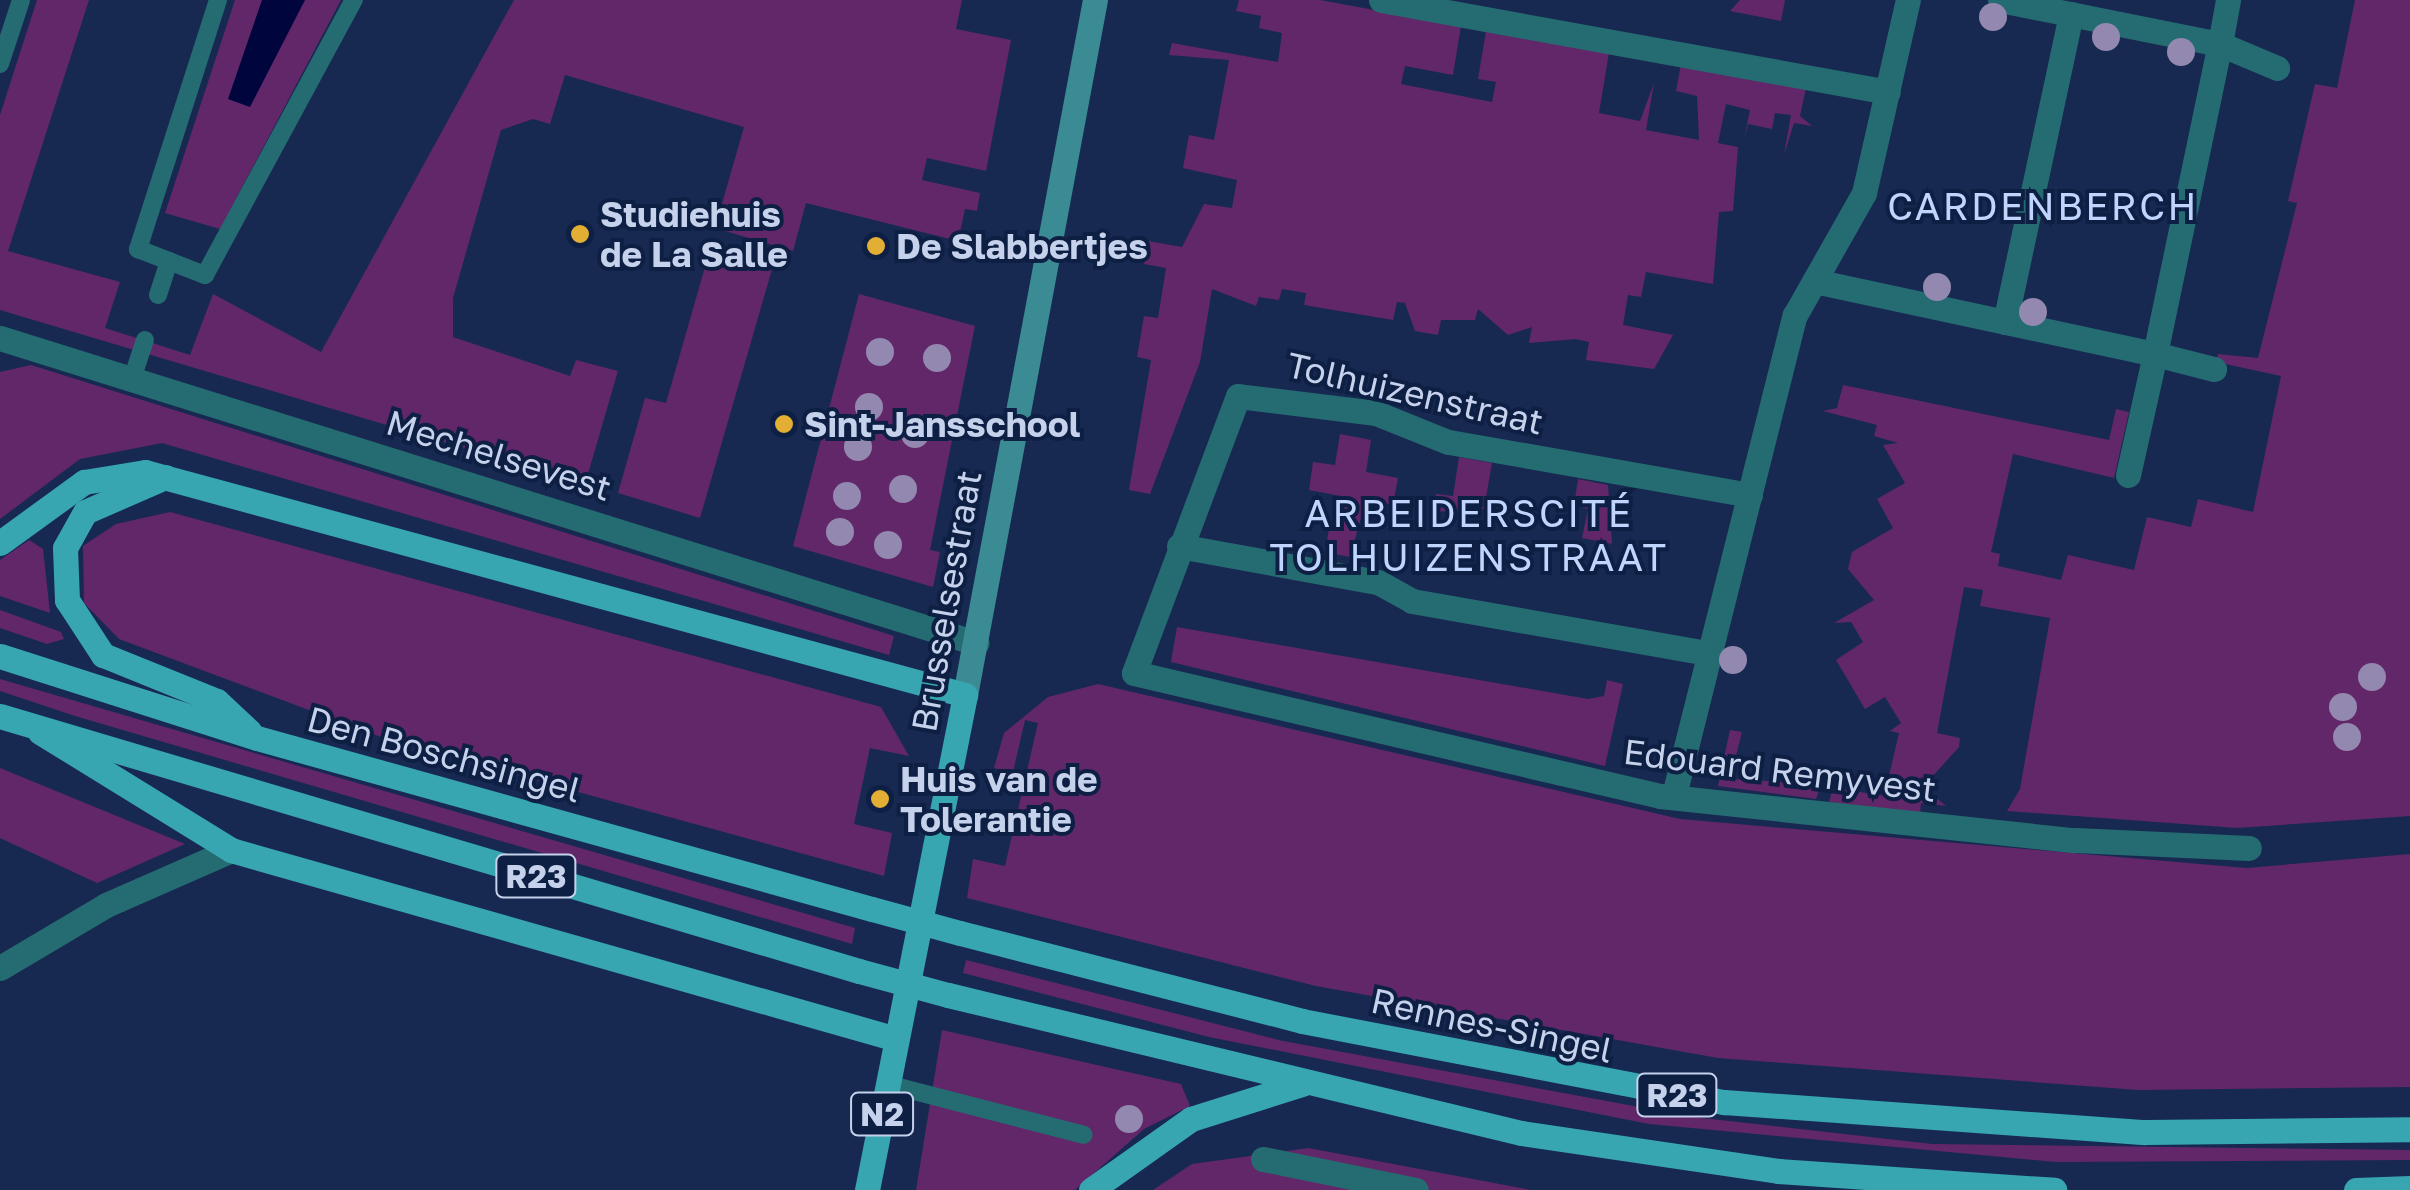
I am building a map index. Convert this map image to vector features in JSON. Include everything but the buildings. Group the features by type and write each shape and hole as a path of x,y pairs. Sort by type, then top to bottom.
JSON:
{"main road":[{"path":"0,543 84,482 124,470 165,477 966,695"},
{"path":"165,477 85,512 65,548 66,600 103,655 216,701 257,738"},
{"name":"Den Boschsingel","path":"0,656 257,738 872,909"},
{"name":"Brusselsestraat","path":"894,1038 966,695"},
{"name":"R23","path":"0,716 40,732 859,970 1302,1084 1678,1158 2054,1190"},
{"path":"40,732 230,850 894,1038"},
{"name":"Rennes-Singel","path":"872,909 1302,1021 1724,1102 2145,1132 2410,1129"},
{"name":"N2","path":"868,1190 894,1038"},
{"path":"1092,1190 1191,1119 1302,1084"},
{"path":"2356,1190 2410,1188"}],"street":[{"name":"Brusselsestraat","path":"966,695 1095,0"},
{"path":"1381,0 1888,92"},
{"path":"1674,795 1794,314 1819,282 1864,194 1908,0"},
{"path":"2000,0 2220,44 2277,68"},
{"path":"2128,476 2228,0"},
{"path":"2005,322 2071,14"},
{"path":"1819,282 2214,369"},
{"name":"Mechelsevest","path":"0,338 976,642"},
{"name":"Tolhuizenstraat","path":"1134,673 1224,417 1238,396 1257,394 1376,413 1448,442 1750,495"},
{"path":"1179,546 1378,582 1412,601 1708,653"},
{"name":"Edouard Remyvest","path":"1134,673 1674,795 2075,840 2249,848"},
{"path":"0,968 106,905 230,850"},
{"path":"1263,1159 1416,1190"}],"lane":[{"path":"0,64 21,0"},
{"path":"218,0 138,249 205,275 354,0"},
{"path":"158,295 169,261"},
{"path":"132,379 144,340"},
{"path":"888,1084 1084,1135"}],"shaded area":[{"path":"37,0 89,0 8,251 120,282 105,328 190,355 213,294 321,352 514,0 962,0 956,29 1011,40 986,171 927,158 922,180 980,193 977,211 965,209 958,241 806,203 793,251 715,228 744,127 565,75 550,124 533,119 501,130 453,298 453,337 570,376 576,360 618,371 585,484 0,310 0,115"},
{"path":"235,0 341,0 220,229 165,213"},
{"path":"262,0 305,0 250,107 228,99"},
{"path":"1239,0 1320,0 1461,26 1453,75 1405,66 1401,84 1492,102 1496,82 1478,79 1486,31 1609,53 1599,113 1640,121 1654,83 1646,130 1699,140 1697,96 1676,91 1681,64 1806,88 1800,116 1812,126 1794,123 1784,155 1791,115 1775,113 1772,129 1748,124 1744,139 1750,110 1726,104 1718,143 1738,147 1733,211 1719,212 1713,284 1646,272 1641,297 1628,295 1623,325 1673,335 1654,369 1586,360 1589,342 1576,339 1529,343 1532,327 1508,335 1478,309 1475,320 1441,320 1438,335 1415,331 1405,303 1397,302 1393,320 1304,305 1306,293 1282,289 1279,300 1259,297 1256,306 1212,289 1200,362 1150,494 1129,490 1151,360 1137,357 1144,316 1158,318 1166,268 1144,264 1148,241 1182,247 1204,204 1232,208 1237,180 1183,168 1189,135 1214,140 1229,60 1169,55 1172,43 1278,62 1282,33 1259,28 1261,16 1236,11"},
{"path":"1740,0 1785,0 1781,21 1730,11"},
{"path":"2355,0 2410,0 2410,816 2237,828 2007,811 2020,789 2050,618 1980,606 1983,590 1964,587 1937,733 1960,738 1959,747 1923,787 1946,806 1921,803 1920,813 1829,802 1833,788 1907,799 1885,793 1899,733 1890,731 1901,723 1885,697 1865,709 1836,660 1863,642 1851,622 1834,623 1874,600 1848,569 1852,552 1893,528 1877,499 1905,483 1883,445 1898,443 1874,436 1877,425 1823,411 1837,408 1843,385 2109,440 2116,409 2129,412 2114,478 2013,454 1991,552 2000,554 1998,566 2061,580 2068,555 2134,570 2147,517 2191,527 2198,499 2253,512 2281,376 2216,362 2218,354 2258,358 2297,203 2288,201 2315,84 2337,88"},
{"path":"711,246 773,266 700,518 618,493 645,398 666,403"},
{"path":"859,294 975,326 930,550 940,552 933,587 793,546"},
{"path":"31,365 894,636 889,655 162,443 80,459 0,519 0,372"},
{"path":"1340,434 1371,440 1366,472 1398,478 1393,505 1366,500 1350,557 1325,552 1330,524 1342,526 1346,497 1309,490 1313,462 1335,465"},
{"path":"1459,457 1492,463 1484,509 1433,512 1436,494 1453,496"},
{"path":"1578,479 1608,485 1612,544 1582,538 1588,509 1574,505"},
{"path":"170,512 881,707 909,756 870,748 854,824 892,833 884,876 392,741 119,639 84,603 83,546 116,524"},
{"path":"29,540 43,549 50,613 0,596 0,560"},
{"path":"0,610 61,632 64,639 47,644 0,628"},
{"path":"1177,627 1588,699 1604,696 1607,680 1623,684 1605,766 1171,662"},
{"path":"0,679 855,928 852,944 75,716 0,691"},
{"path":"1098,684 1680,819 2246,868 2410,854 2410,1087 2138,1090 1718,1058 1316,986 967,898 973,859 1005,866 1038,723 1025,720 1013,772 994,768 1004,733 1048,697"},
{"path":"1730,730 1742,732 1730,779 1821,784 1816,799 1718,786"},
{"path":"0,768 185,844 97,883 0,838"},
{"path":"966,960 1283,1041 1693,1117 1932,1144 2410,1150 2410,1160 2056,1162 1649,1124 1209,1037 963,973"},
{"path":"942,1030 1181,1084 1190,1106 1144,1129 1075,1190 916,1190"},
{"path":"1308,1148 1531,1190 1153,1190 1192,1164"}],"place":[{"name":"Studiehuis de La Salle","path":"580,234"},
{"name":"De Slabbertjes","path":"876,246"},
{"name":"Sint-Jansschool","path":"784,424"},
{"name":"Huis van de Tolerantie","path":"880,799"}],"district":[{"name":"CARDENBERCH","path":"2043,206"},
{"name":"ARBEIDERSCITÉ TOLHUIZENSTRAAT","path":"1469,535"}]}
